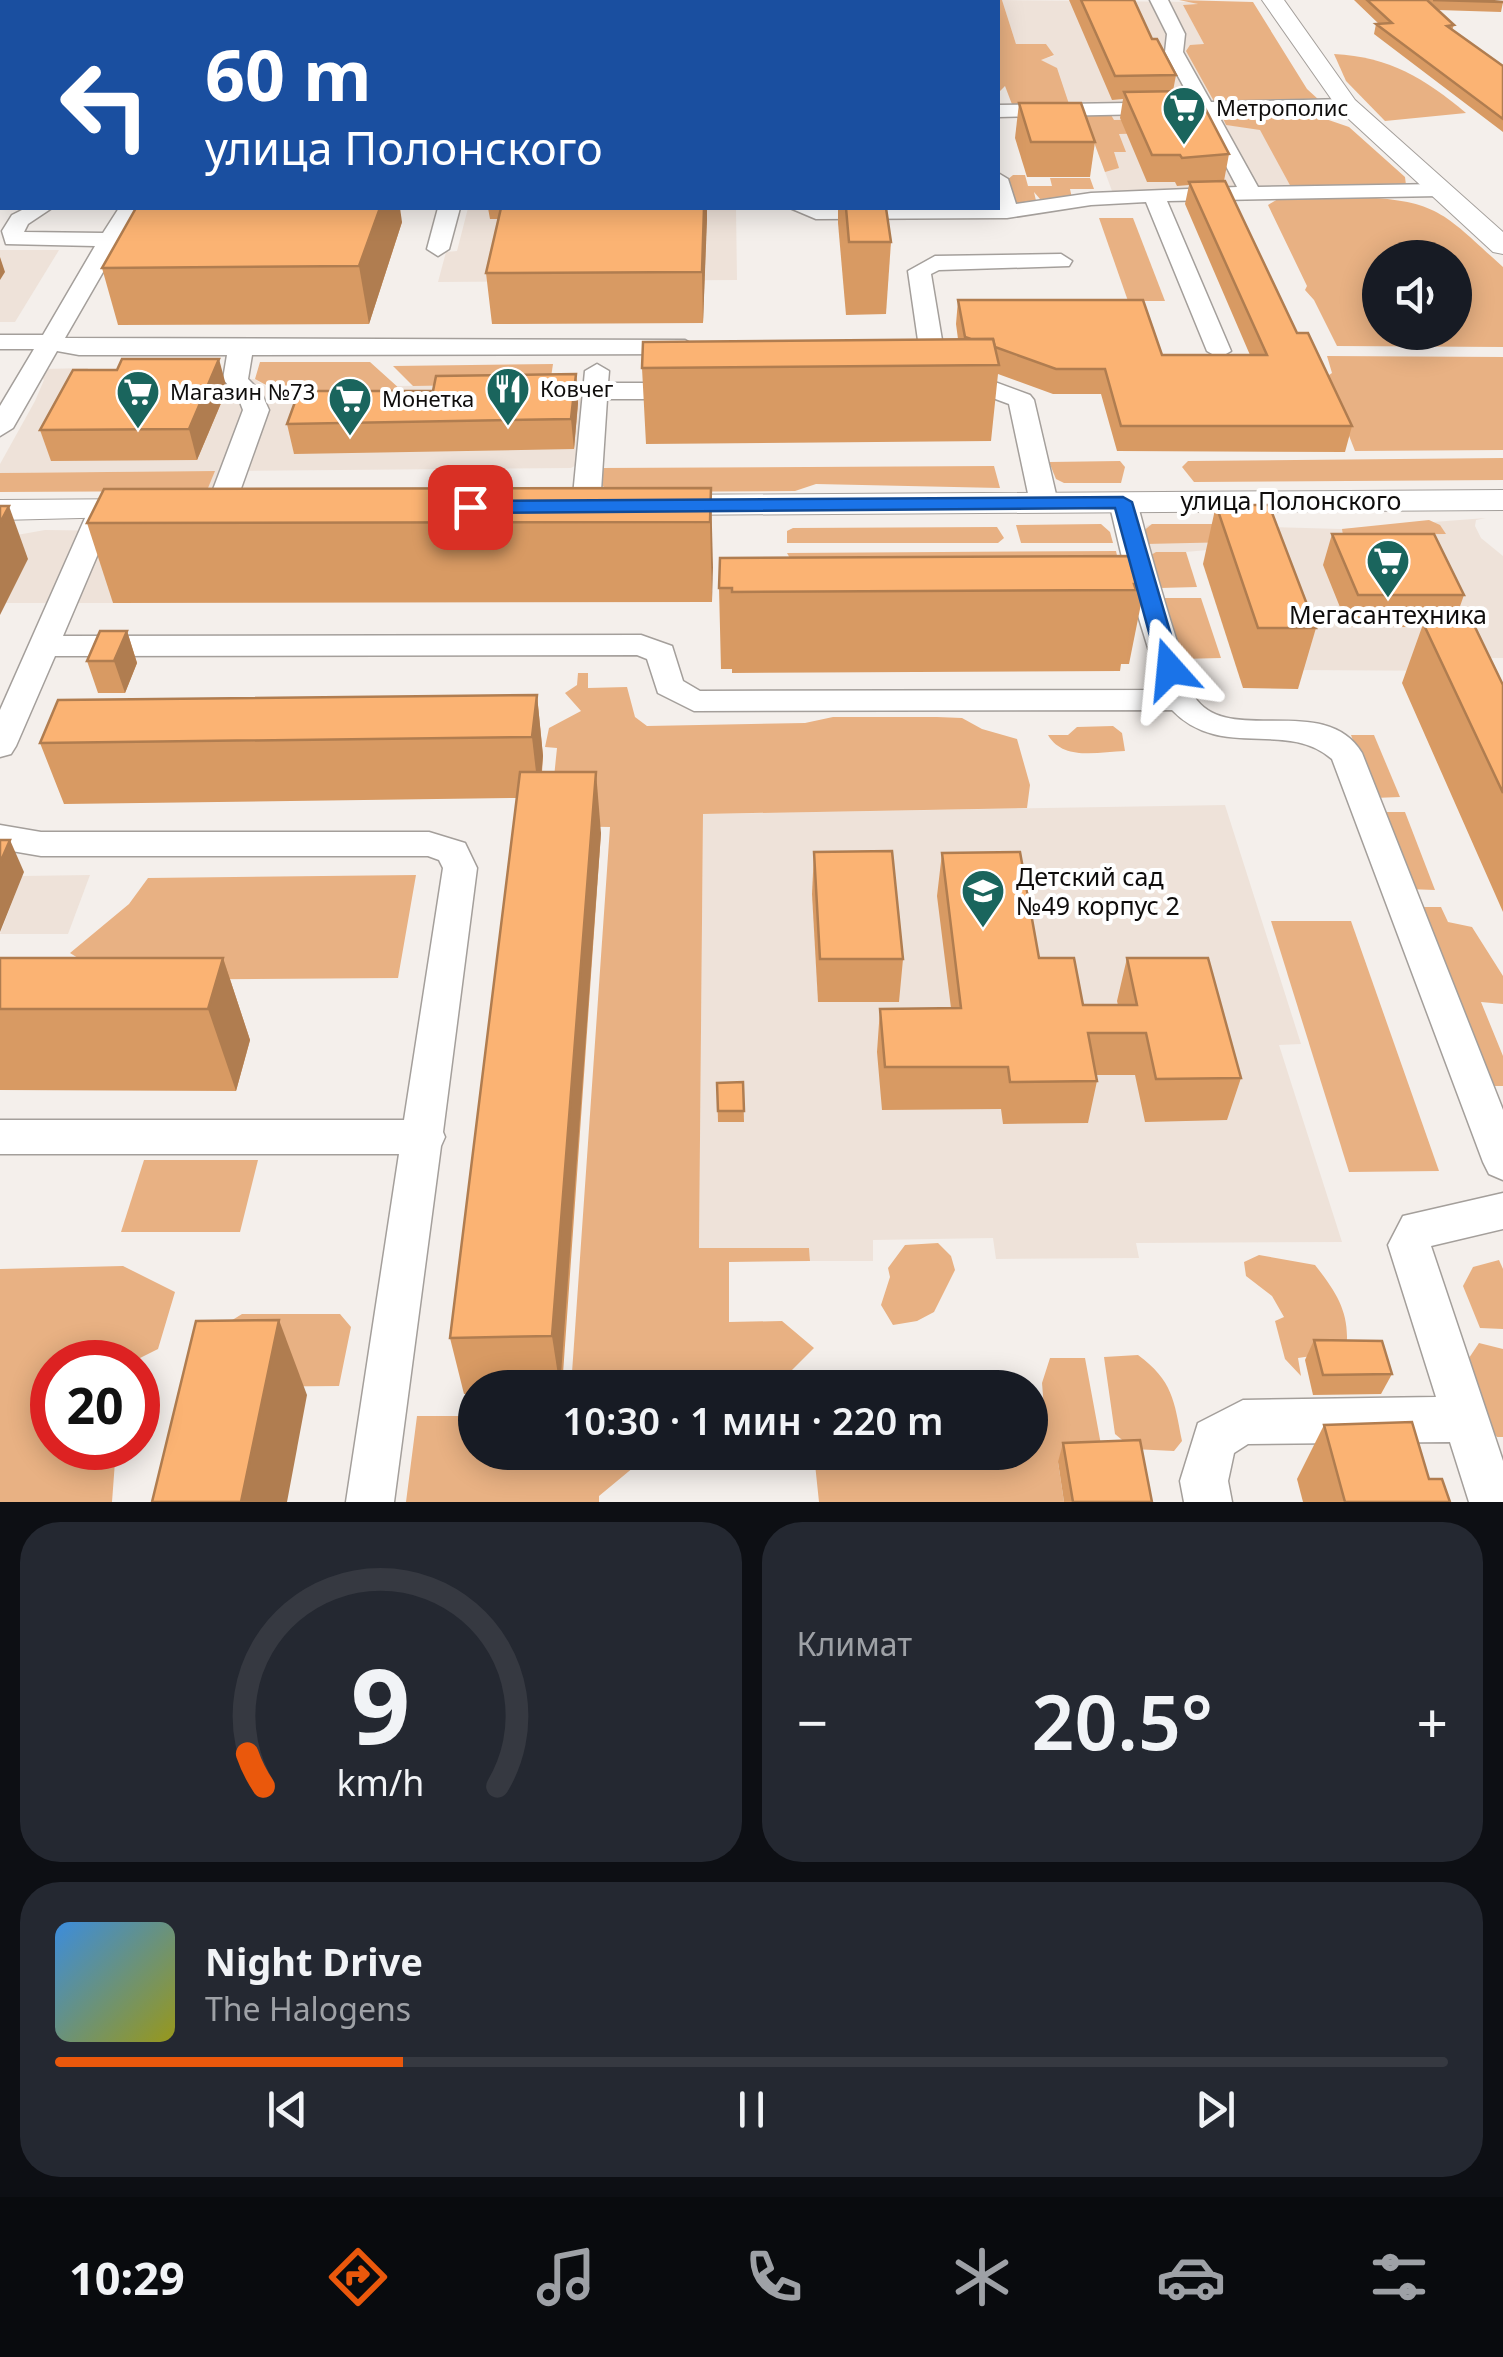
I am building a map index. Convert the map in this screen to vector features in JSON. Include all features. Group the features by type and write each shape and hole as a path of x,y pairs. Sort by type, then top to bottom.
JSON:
{"main road":[{"path":"1273,0 1347,105 1503,246"},
{"name":"улица Полонского","path":"572,506 1503,500"},
{"path":"0,510 235,508"}],"lane":[{"path":"1159,0 1176,34 1174,52 1252,195"},
{"path":"1000,111 1347,105"},
{"path":"1000,186 1007,212"},
{"path":"808,210 1007,212 1091,199 1154,195 1440,190"},
{"path":"1154,195 1219,352"},
{"path":"38,210 20,220 13,231 14,238 125,226"},
{"path":"438,249 448,210"},
{"path":"0,428 48,342 125,226"},
{"path":"1044,503 1021,400 934,368 919,272 935,263 1061,261"},
{"path":"0,342 48,342 79,348 717,347"},
{"path":"572,506 595,392 599,347"},
{"path":"235,508 256,410 254,398 234,381 233,370 242,348"},
{"path":"908,386 981,385"},
{"path":"595,392 716,390"},
{"path":"1123,502 1143,582 1180,700 1189,714 1207,726 1318,734 1335,740 1346,753 1503,1162"},
{"path":"0,746 102,509"},
{"path":"44,646 641,645 661,653 669,686 694,702 1180,700"},
{"path":"0,837 41,844 429,844 453,852 460,868 425,1136 370,1502"},
{"path":"0,1136 425,1136"},
{"path":"1493,1502 1409,1245 1418,1229 1503,1210"},
{"path":"1208,1502 1204,1481 1214,1439 1244,1422 1465,1419"}],"shaded area":[{"path":"1000,0 1016,44 1046,44 1054,55 1041,60 1057,68 1069,104 1013,107 1005,86 1000,91"},
{"path":"1002,0 1197,2 1196,6 1184,6 1204,44 1216,105 1065,106 1048,64 1039,60 1054,56 1046,44 1016,44"},
{"path":"1179,0 1253,2 1307,89 1319,100 1216,105 1186,51 1190,45 1204,44 1183,5 1198,4"},
{"path":"1334,54 1372,60 1405,72 1436,89 1466,113 1385,121 1346,81"},
{"path":"1221,114 1227,125 1260,129 1292,189 1112,191 1084,115"},
{"path":"1221,114 1317,116 1349,127 1405,177 1406,185 1292,189 1260,130 1226,125"},
{"path":"1084,115 1111,115 1114,120 1188,119 1195,132 1119,134 1126,152 1114,152 1119,168 1105,172"},
{"path":"1013,175 1025,175 1028,186 1052,186 1050,178 1090,178 1094,189 1070,189 1072,198 1040,199 1034,192 1037,205 1016,207 1007,180"},
{"path":"1356,197 1406,202 1439,213 1452,222 1503,267 1503,347 1472,347 1472,240 1362,240 1362,346 1337,346 1305,290 1307,286 1268,205 1278,199"},
{"path":"467,210 736,210 737,280 438,282 446,252 457,251"},
{"path":"1099,218 1133,218 1165,301 1128,301"},
{"path":"0,250 59,250 15,322 0,322"},
{"path":"1327,356 1503,357 1503,450 1355,451 1326,377 1332,373"},
{"path":"260,362 370,362 421,408 357,392 277,391 255,379"},
{"path":"553,364 550,384 413,386 393,366"},
{"path":"88,368 83,378 255,379 263,385 298,392 357,391 421,408 397,386 585,384 578,464 571,468 239,471 233,487 197,491 214,471 0,473 0,464 44,380 39,375 43,369"},
{"path":"1503,458 1503,480 1194,482 1182,467 1188,461"},
{"path":"1120,461 1125,467 1121,483 1064,483 1056,479 1049,462"},
{"path":"994,466 1000,488 816,484 795,491 615,492 600,485 601,468"},
{"path":"215,471 208,488 197,491 0,492 0,473"},
{"path":"1486,518 1476,520 1475,526 1481,538 1503,556 1503,658 1476,658 1472,671 1292,670 1208,550 1151,555 1145,544 1146,526 1152,524 1341,529"},
{"path":"1429,520 1440,525 1446,534 1343,535 1342,529"},
{"path":"1101,524 1110,532 1113,543 1021,543 1016,525"},
{"path":"1152,524 1215,524 1235,542 1145,544 1142,532"},
{"path":"997,527 1004,538 998,543 787,543 787,531 793,528"},
{"path":"45,530 121,531 129,568 113,603 0,603 0,538"},
{"path":"1116,551 1118,560 791,560 787,553"},
{"path":"1186,552 1197,587 1160,588 1151,555"},
{"path":"1162,598 1201,598 1221,658 1180,659"},
{"path":"578,673 588,673 588,688 627,687 635,717 647,726 805,723 833,717 937,717 962,718 982,729 1017,739 1030,785 1027,808 703,814 699,1248 809,1248 810,1261 729,1262 729,1322 782,1321 814,1348 792,1370 572,1370 610,827 549,826 557,748 545,747 549,728 581,711 565,693 577,685"},
{"path":"1113,726 1122,733 1125,751 1072,752 1048,735 1068,735 1077,727"},
{"path":"1351,735 1374,735 1400,797 1374,798"},
{"name":"Детский сад №49 корпус 2","path":"1225,805 1301,1044 1279,1045 1342,1242 1136,1243 1139,1258 996,1259 993,1238 873,1240 873,1261 810,1261 809,1248 699,1248 703,814"},
{"path":"1379,812 1405,812 1435,890 1408,889"},
{"path":"90,875 68,934 0,934 22,876"},
{"path":"416,875 398,978 113,980 70,953 129,904 148,878"},
{"path":"1418,907 1441,907 1448,922 1472,927 1503,976 1503,1004 1481,1002 1503,1056 1503,1086 1487,1086"},
{"path":"1271,921 1351,921 1439,1171 1349,1172"},
{"path":"144,1160 258,1160 240,1232 121,1232"},
{"path":"938,1243 951,1256 955,1270 934,1312 917,1321 893,1325 881,1305 890,1277 888,1268 905,1245"},
{"path":"1259,1255 1315,1265 1341,1305 1346,1351 1298,1358 1301,1376 1285,1359 1275,1321 1284,1317 1272,1296 1246,1276 1244,1262"},
{"path":"1499,1260 1503,1269 1503,1329 1480,1328 1463,1286 1473,1267"},
{"path":"123,1266 175,1292 160,1342 30,1340 30,1470 114,1470 112,1502 0,1502 0,1269"},
{"path":"242,1314 340,1314 351,1327 339,1386 225,1387 158,1502 213,1332"},
{"path":"1479,1343 1503,1349 1503,1437 1497,1437 1479,1412 1467,1361"},
{"path":"1138,1355 1159,1374 1170,1392 1182,1441 1174,1451 1133,1449 1115,1434 1104,1357"},
{"path":"1050,1358 1085,1358 1104,1461 1058,1462 1064,1502 819,1502 816,1470 1048,1470 1046,1370"},
{"path":"417,1416 458,1416 458,1470 630,1470 599,1496 599,1502 406,1502"}],"building":[{"path":"1081,0 1134,0 1152,39 1157,39 1176,75 1115,76"},
{"path":"1367,0 1427,0 1454,25 1447,26 1503,66 1503,119 1376,24 1392,23"},
{"path":"1185,91 1194,108 1205,108 1229,154 1182,158 1152,155 1124,92"},
{"path":"1019,103 1081,103 1095,142 1031,142"},
{"path":"1225,181 1297,333 1308,333 1352,426 1121,426 1105,369 1056,369 995,347 993,339 965,337 958,300 1143,300 1162,355 1267,355 1189,182"},
{"path":"135,210 379,210 359,266 102,268"},
{"path":"501,210 704,210 702,272 486,273"},
{"path":"846,210 886,210 891,242 849,242"},
{"path":"993,339 999,365 642,368 643,342"},
{"path":"122,359 219,359 189,429 40,430 73,370 117,370"},
{"path":"576,374 571,419 287,424 299,391 433,391 436,376"},
{"path":"711,488 710,522 87,523 104,489"},
{"path":"1216,505 1269,505 1316,628 1258,628"},
{"path":"0,506 9,506 0,523"},
{"path":"1332,534 1434,534 1464,595 1358,595"},
{"path":"1137,556 1145,584 1134,584 1136,590 732,592 732,588 719,588 720,558"},
{"path":"1423,623 1473,623 1503,685 1503,793"},
{"path":"100,631 127,631 114,661 87,661"},
{"path":"537,695 532,737 40,743 58,700"},
{"path":"520,772 596,772 552,1336 450,1338"},
{"path":"0,840 10,840 0,863"},
{"path":"892,851 903,959 820,959 814,852"},
{"path":"1020,852 1039,958 1074,958 1083,1005 1137,1005 1127,958 1208,958 1241,1078 1156,1079 1146,1033 1088,1033 1097,1081 1010,1082 1008,1067 885,1067 880,1009 961,1008 942,853"},
{"path":"0,958 223,958 208,1009 0,1009"},
{"path":"743,1082 744,1111 718,1111 717,1083"},
{"path":"279,1320 241,1502 152,1502 196,1321"},
{"path":"1314,1340 1382,1341 1392,1374 1323,1375"},
{"path":"1412,1422 1429,1479 1442,1479 1450,1502 1345,1502 1324,1425"},
{"path":"1140,1440 1152,1502 1073,1502 1063,1443"}],"place":[{"name":"Метрополис","path":"1184,146"},
{"name":"Ковчег","path":"508,427"},
{"name":"Магазин №73","path":"138,430"},
{"name":"Монетка","path":"350,437"},
{"name":"Мегасантехника","path":"1388,599"},
{"name":"Детский сад №49 корпус 2","path":"983,929"}],"route":[{"path":"470,507 1123,502 1170,669"}]}
